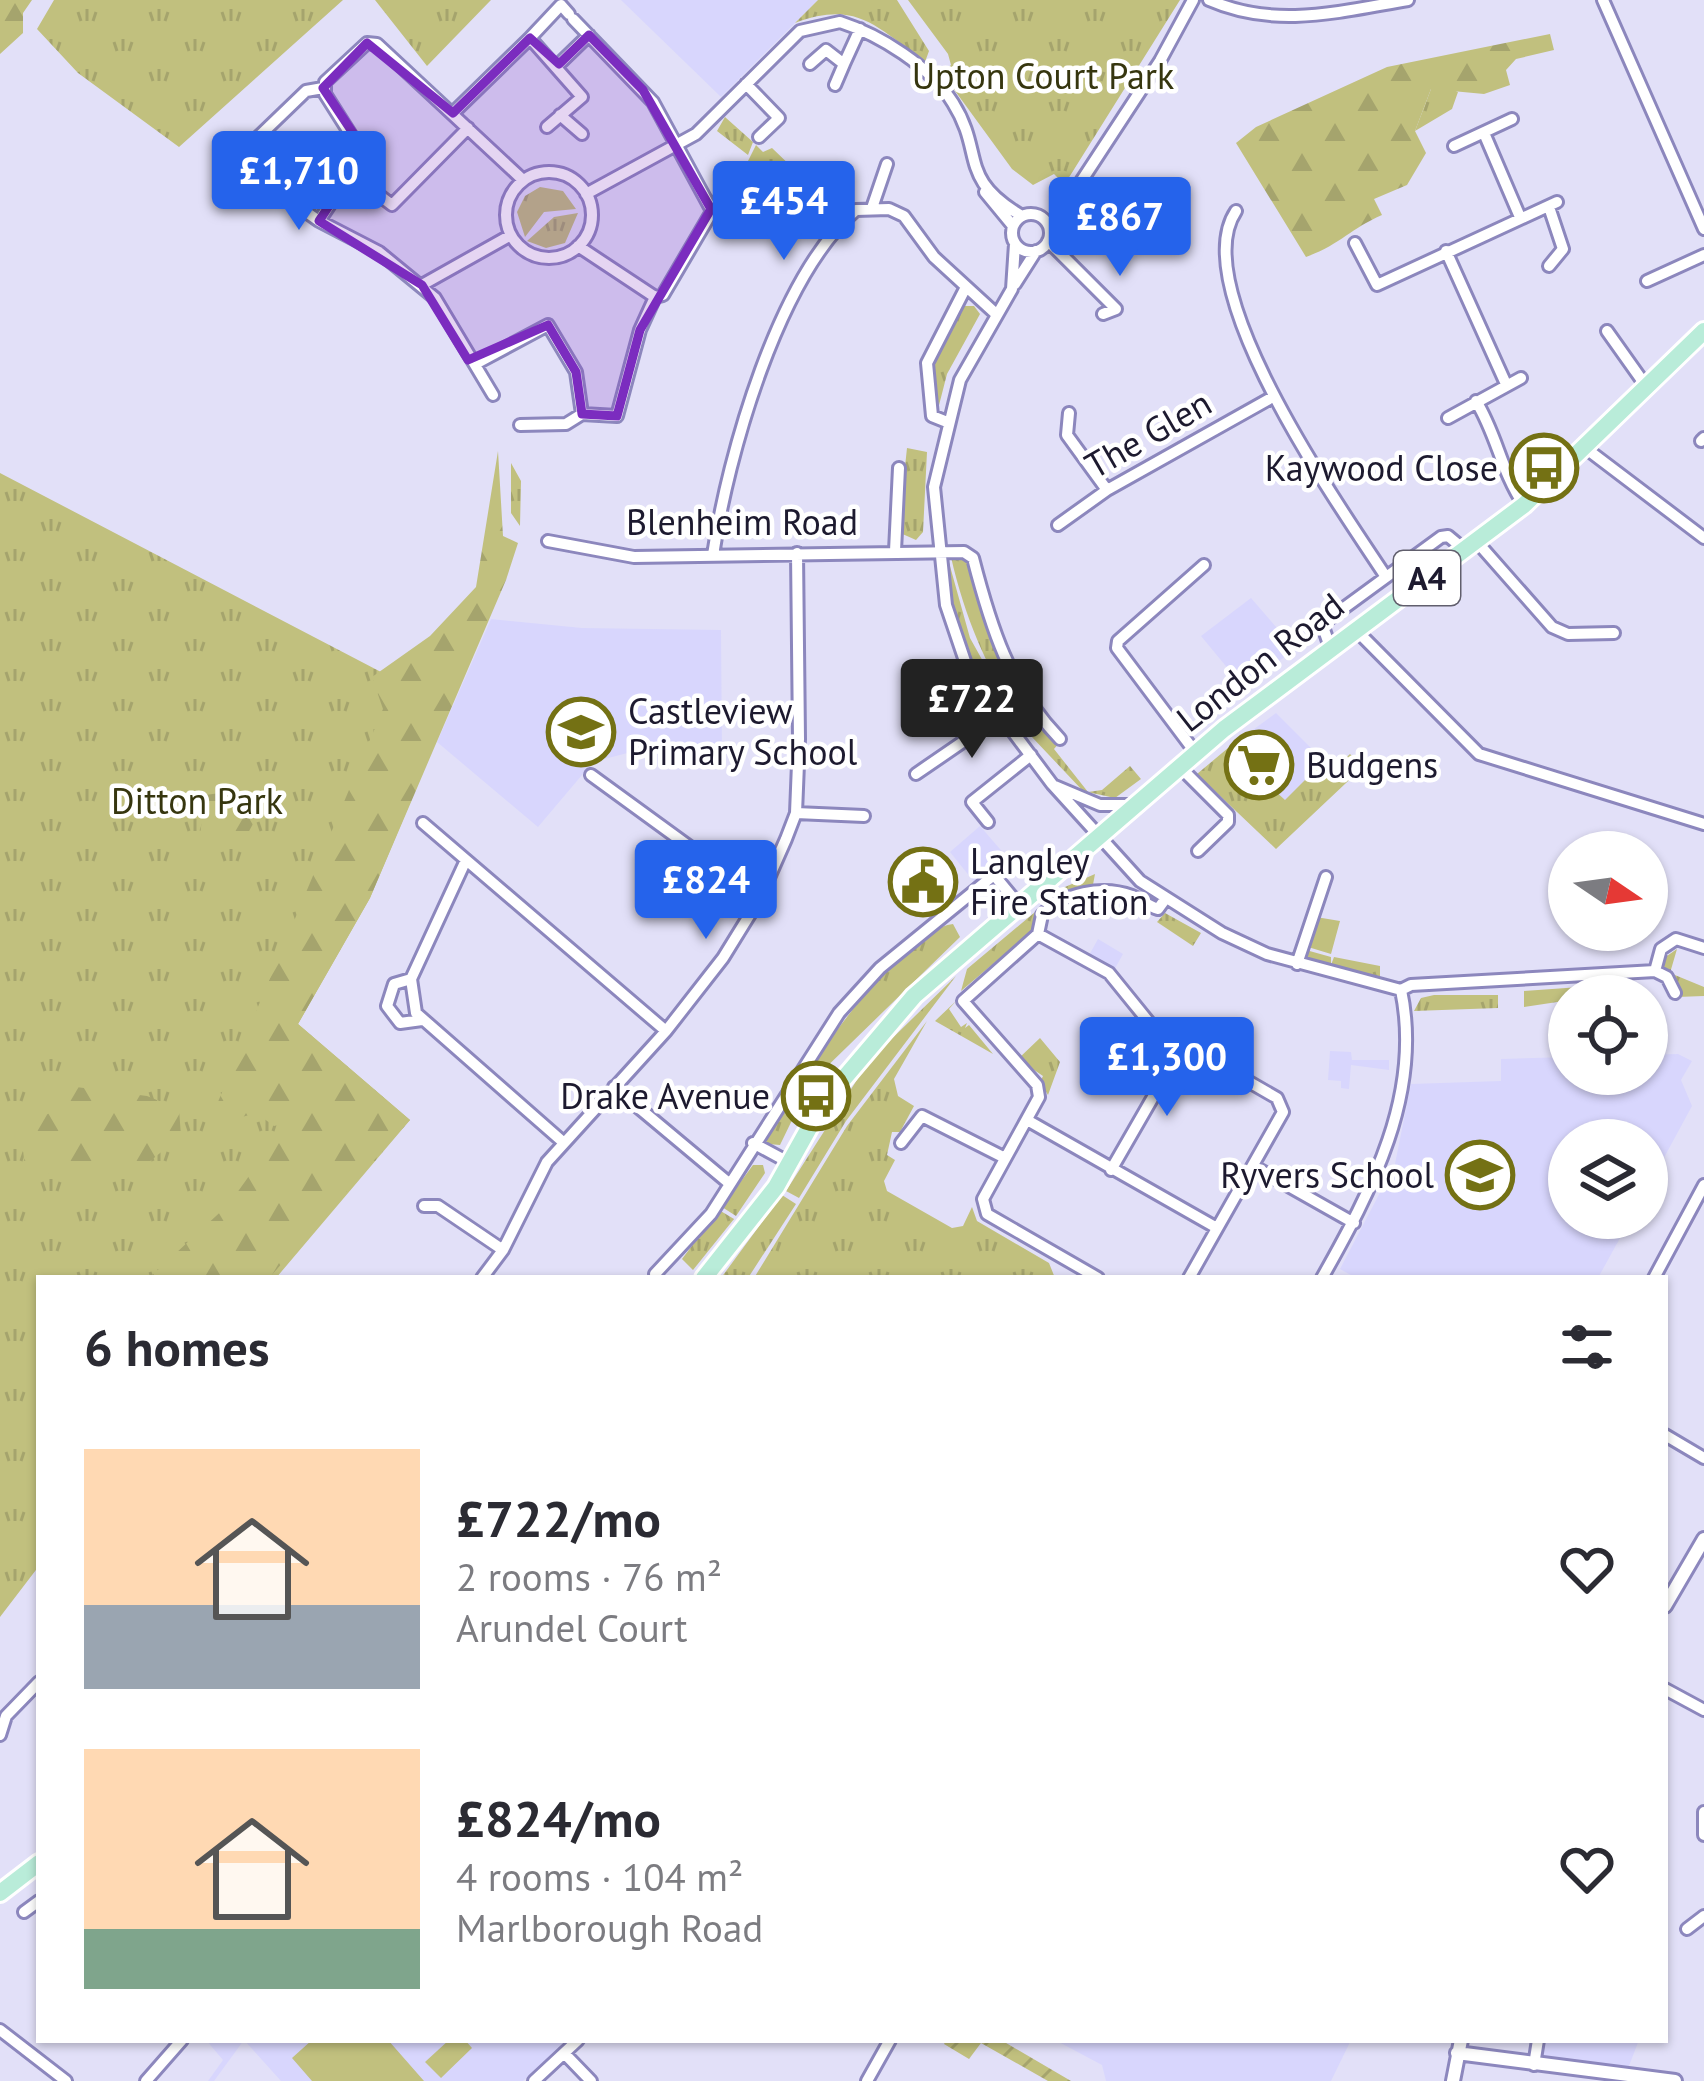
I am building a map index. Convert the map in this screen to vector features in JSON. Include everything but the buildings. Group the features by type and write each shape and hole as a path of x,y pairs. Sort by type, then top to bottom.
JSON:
{"main road":[{"name":"London Road","path":"706,1275 790,1163 823,1103 914,996 1195,752 1524,505 1704,331"},
{"path":"0,1893 36,1872"}],"street":[{"path":"982,188 1022,216 1038,215 1067,196 1082,182 1160,61 1192,0"},
{"path":"1208,0 1247,16 1279,20 1399,1"},
{"path":"1603,0 1704,230"},
{"path":"453,113 565,9 653,102 711,208"},
{"path":"586,194 676,148 800,31 820,23 860,28 927,71 952,102 982,188 1012,226 1016,244 1012,289"},
{"path":"835,85 860,28"},
{"path":"559,64 589,35"},
{"path":"530,38 559,64 583,97 547,128"},
{"path":"251,144 306,91 323,88 367,43 377,44 523,180"},
{"path":"810,64 826,50 844,64"},
{"path":"746,84 779,118 759,137"},
{"path":"319,221 362,146 323,88"},
{"path":"560,115 582,134"},
{"path":"1454,146 1512,119"},
{"path":"350,173 392,206 468,128"},
{"path":"1484,134 1520,217"},
{"path":"872,208 887,164"},
{"path":"578,246 655,297 663,295 737,170"},
{"path":"536,173 565,175 586,194 590,226 578,246 543,257 511,235 506,212 523,180 536,173"},
{"path":"275,190 319,221 379,252 422,285 435,298 468,360 477,363 493,395"},
{"path":"1067,196 1049,235 974,347 947,422 934,487 946,605 969,674 999,717 1096,837 1166,898 1222,933 1297,964 1401,990 1655,970 1667,976 1675,993"},
{"path":"1355,243 1377,285 1553,204 1562,255"},
{"path":"713,555 721,505 796,287 842,222 856,210 872,208 904,216 965,289 995,314"},
{"path":"1236,212 1229,221 1227,263 1271,398 1385,577"},
{"path":"1038,215 1049,235 1116,309 1103,314"},
{"path":"1012,226 1022,216"},
{"path":"422,285 511,235"},
{"path":"1016,244 1036,251"},
{"path":"1446,250 1506,384"},
{"path":"1562,255 1578,258"},
{"path":"1549,266 1562,255"},
{"path":"1647,281 1704,255"},
{"path":"947,422 932,416 927,363 965,289"},
{"path":"520,425 566,424 582,414 616,416 655,297"},
{"path":"477,363 548,325 576,372 582,414"},
{"path":"1607,331 1646,386"},
{"path":"1448,418 1520,378"},
{"name":"The Glen","path":"1058,525 1107,490 1271,398"},
{"path":"1476,401 1491,427 1505,477 1524,505"},
{"path":"1069,413 1067,435 1107,490"},
{"path":"1584,447 1704,538"},
{"path":"895,551 898,468"},
{"path":"1330,647 1322,624 1441,537 1472,547 1552,627 1568,634 1614,633"},
{"name":"Blenheim Road","path":"548,541 634,557 937,552"},
{"path":"937,552 973,558 995,642 1036,715 1060,739"},
{"path":"484,1275 503,1250 547,1162 666,1031 723,958 760,898 796,813 797,553"},
{"path":"1195,752 1117,648 1118,640 1204,566"},
{"path":"1354,629 1479,754 1704,824"},
{"path":"1013,735 1036,715"},
{"path":"916,774 999,717"},
{"path":"988,822 972,802 1031,755"},
{"path":"1179,766 1228,815 1228,822 1198,851"},
{"path":"591,775 760,898"},
{"path":"1052,784 1100,805 1132,805"},
{"path":"796,813 864,816"},
{"path":"423,823 666,1031"},
{"path":"466,860 411,979 411,994 422,1020 563,1142"},
{"path":"655,1274 711,1214 838,1012 880,968 994,874 1018,904"},
{"path":"1297,964 1326,877"},
{"path":"1093,1275 987,1214 983,1199 1039,1097 1036,1085 964,1001 969,991 1038,934 1042,915 1066,898 1100,890 1132,896 1158,908 1166,898"},
{"path":"1038,934 1109,973 1152,1026 1277,1098 1283,1112 1191,1275"},
{"path":"1655,970 1661,949 1676,939 1704,948"},
{"path":"411,979 394,984 387,1006 400,1023 422,1020"},
{"path":"1324,1275 1354,1223 1394,1127 1405,1013 1401,990"},
{"path":"1111,1170 1183,1045"},
{"path":"614,1088 730,1184"},
{"path":"901,1143 922,1116 1005,1158"},
{"path":"1028,1120 1217,1228"},
{"path":"752,1143 790,1163"},
{"path":"1253,1166 1354,1223"},
{"path":"1656,1275 1704,1185"},
{"path":"424,1205 438,1206 503,1250"},
{"path":"1068,1275 1074,1264"},
{"path":"1668,1437 1704,1458"},
{"path":"1668,1601 1702,1546"},
{"path":"0,1735 3,1717 36,1685"},
{"path":"1668,1691 1704,1710"},
{"path":"1704,1812 1704,1835"},
{"path":"24,1912 36,1903"},
{"path":"1687,1929 1704,1916"},
{"path":"0,2030 66,2081"},
{"path":"146,2081 179,2043"},
{"path":"534,2081 575,2043"},
{"path":"885,2081 869,2077 888,2043"},
{"path":"1534,2065 1538,2043"},
{"path":"1453,2081 1459,2046 1534,2065 1676,2081"},
{"path":"565,2053 591,2081"}],"highlighted area":[{"path":"589,35 643,90 711,209 640,330 617,416 582,414 576,372 548,325 468,360 422,285 319,221 365,151 323,88 367,43 453,113 530,38 559,64"}],"shaded area":[{"path":"621,0 818,0 721,97"},
{"path":"1251,598 1295,649 1244,688 1201,636"},
{"name":"Castleview Primary School","path":"491,619 582,628 721,630 722,756 654,746 593,762 538,827 437,742"},
{"path":"1276,713 1324,761 1285,801 1228,748"},
{"path":"980,826 1006,856 975,883 950,852"},
{"path":"1098,939 1123,954 1113,972 1088,957"},
{"path":"1330,1051 1351,1052 1352,1060 1389,1060 1389,1070 1351,1065 1349,1089 1341,1088 1341,1081 1328,1080"},
{"name":"Ryvers School","path":"1668,1054 1692,1061 1681,1080 1692,1106 1668,1150 1668,1119 1548,1119 1548,1239 1619,1239 1600,1275 1351,1275 1340,1269 1395,1164 1411,1084 1501,1081 1501,1059 1548,1058 1548,1095 1668,1095"},
{"path":"209,2043 242,2043 214,2081 208,2081 223,2060"},
{"path":"247,2043 564,2043 523,2081 281,2081"},
{"path":"1061,2043 1350,2043 1331,2081 1106,2081 1102,2065"},
{"path":"1542,2043 1638,2043 1627,2071 1541,2055"}],"green space":[{"path":"0,0 32,0 23,13 23,33 0,54"},
{"path":"54,0 343,0 179,147 78,73 37,29"},
{"path":"375,0 491,0 427,66"},
{"path":"390,0 447,0 420,28"},
{"path":"818,0 897,0 929,51 925,62 864,20 834,14 795,23"},
{"name":"Upton Court Park","path":"908,0 1180,0 1068,179 1062,182 1054,174 1033,185 1012,169 942,73 951,65 948,54"},
{"path":"1550,34 1554,50 1516,59 1506,70 1510,85 1484,94 1431,89 1415,131 1426,153 1407,185 1374,199 1382,215 1306,257 1236,143 1256,127 1387,67"},
{"path":"1445,86 1458,92 1452,109 1415,131 1431,89"},
{"path":"725,117 753,142 748,155 717,131"},
{"path":"756,145 763,152 772,148 796,171 782,186 747,163"},
{"path":"540,187 563,191 576,209 544,212 525,237 517,212 525,196"},
{"path":"578,213 565,243 546,248 527,241 554,217"},
{"path":"959,306 974,306 980,314 947,374 937,413 933,411 932,361"},
{"path":"907,448 927,452 923,532 916,540 898,532"},
{"path":"498,451 503,536 518,543 506,580 370,898 298,1024 410,1120 272,1275 152,1275 229,1204 287,1123 274,1126 256,1113 221,1123 215,1109 383,709 372,677 430,636 476,587"},
{"path":"511,463 521,481 520,526 511,513"},
{"name":"Ditton Park","path":"0,473 450,708 370,898 298,1024 410,1120 279,1275 36,1275 36,1570 0,1617"},
{"path":"951,557 970,563 986,623 1031,711 1021,723 971,623"},
{"path":"948,559 970,638 1018,724 1009,722 955,621 946,578"},
{"path":"1037,721 1045,723 1060,742 1054,749 1088,792 1102,790 1130,766 1141,779 1115,798 1083,791 1031,736 1027,729"},
{"path":"1228,748 1285,800 1324,761 1334,769 1350,754 1363,767 1276,849 1197,774"},
{"path":"228,792 252,802 254,822 241,846 214,839 199,843 205,795"},
{"path":"1095,874 1092,890 1077,893 961,991 967,969 1065,887"},
{"path":"1165,913 1201,933 1193,946 1157,922"},
{"path":"1316,917 1340,921 1331,954 1308,947"},
{"path":"953,924 960,937 810,1083 780,1145 768,1144 764,1138 848,1015 904,953 930,933"},
{"path":"1677,949 1670,973 1704,987 1704,996 1677,997 1668,975 1660,975 1664,958"},
{"path":"1306,950 1331,957 1331,965 1334,957 1380,966 1380,981 1327,971 1303,958"},
{"path":"956,976 846,1121 799,1198 786,1191 869,1061"},
{"path":"1548,989 1548,1003 1524,1007 1524,991"},
{"path":"1498,995 1498,1008 1414,1011 1421,998"},
{"path":"956,1001 949,1009 961,1027 967,1023 965,1028 969,1025 993,1054 935,1021"},
{"path":"927,1021 894,1079 898,1096 914,1106 900,1132 892,1132 887,1155 895,1160 884,1181 887,1191 952,1228 963,1226 972,1207 977,1221 1049,1263 1054,1275 756,1275 847,1126"},
{"path":"1040,1038 1060,1062 1048,1095 1040,1082 1043,1076 1018,1059"},
{"path":"76,1087 147,1096 179,1109 181,1136 149,1162 52,1174 25,1167 20,1125 55,1111"},
{"path":"753,1165 763,1165 765,1173 736,1216 722,1207"},
{"path":"782,1195 796,1204 750,1275 723,1275"},
{"path":"719,1210 734,1219 693,1270 682,1259"},
{"path":"309,2043 391,2043 424,2081 312,2081 292,2058"},
{"path":"446,2043 468,2043 472,2048 441,2078 425,2062"},
{"path":"944,2043 981,2043 969,2059"},
{"path":"981,2043 1006,2043 1071,2081 1048,2081"}],"place":[{"name":"Kaywood Close","path":"1544,468"},
{"name":"Castleview Primary School","path":"581,732"},
{"name":"Budgens","path":"1259,765"},
{"name":"Langley Fire Station","path":"923,882"},
{"name":"Drake Avenue","path":"816,1096"},
{"name":"Ryvers School","path":"1480,1175"}]}
